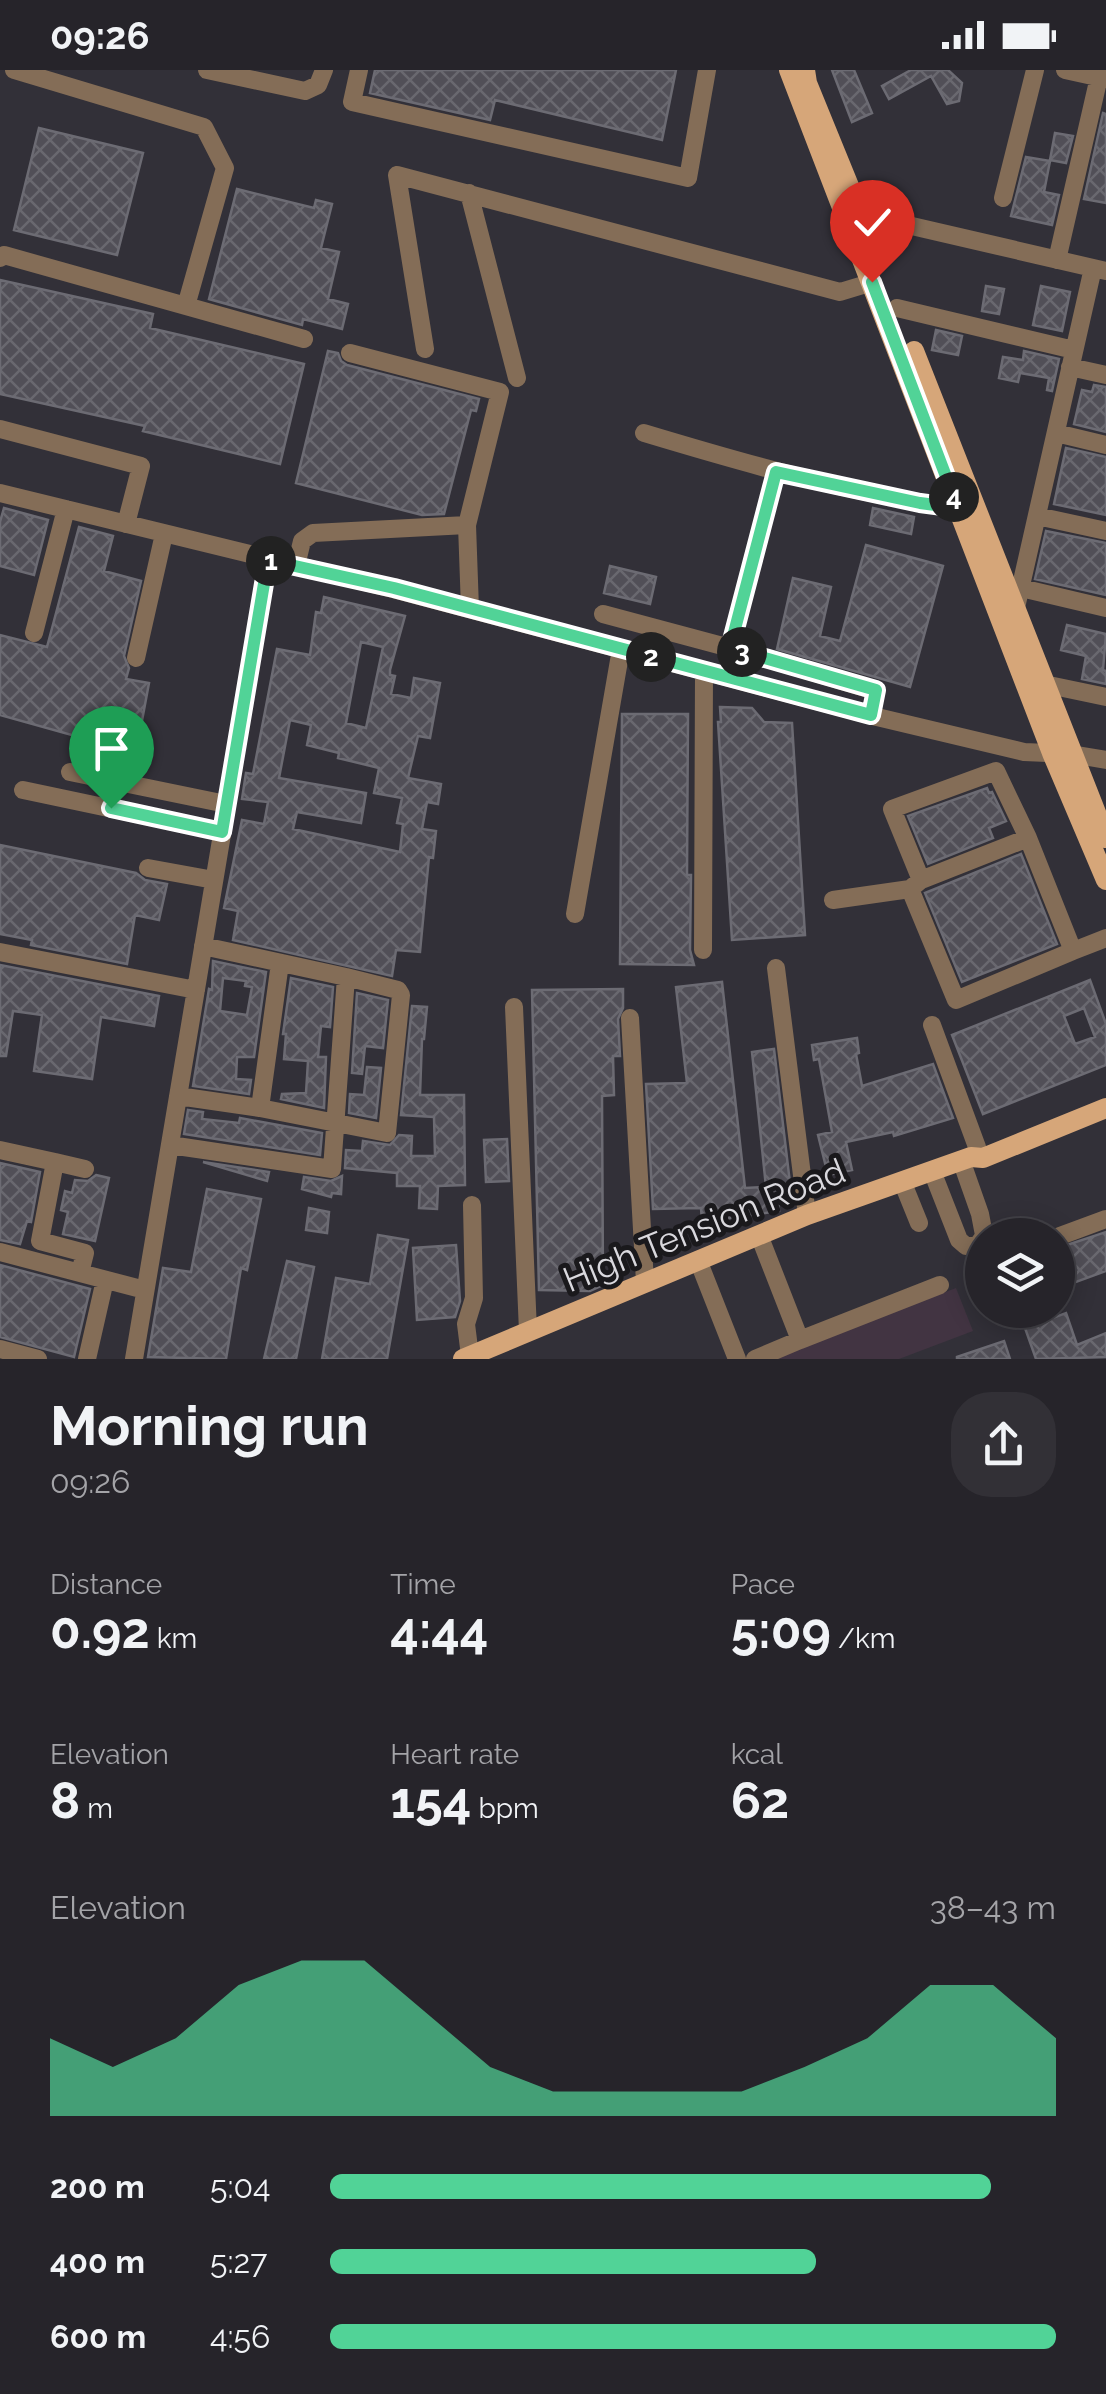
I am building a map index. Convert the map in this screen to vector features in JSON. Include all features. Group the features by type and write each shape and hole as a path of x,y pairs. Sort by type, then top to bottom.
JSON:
{"main road":[{"path":"790,70 958,508 1062,753 1106,880"},
{"path":"805,70 1044,684 1053,731"},
{"path":"1062,753 1106,838"},
{"name":"High Tension Road","path":"467,1358 505,1351 528,1331 807,1215 970,1155 1106,1094"},
{"name":"High Tension Road","path":"970,1155 982,1158 1106,1108"}],"street":[{"path":"14,70 204,126 225,168 186,306"},
{"path":"206,70 305,91 318,85 324,70"},
{"path":"358,70 352,102 688,178 706,70"},
{"path":"1004,198 1035,70"},
{"path":"1057,260 1103,78 1065,70"},
{"path":"425,348 397,175 840,292 872,282"},
{"path":"469,193 517,378"},
{"path":"860,214 1099,269 1072,359 1015,612"},
{"path":"0,258 4,255 304,338"},
{"path":"897,308 1072,359 1106,375"},
{"path":"350,353 500,392 467,525 470,609"},
{"path":"0,430 142,466 126,524"},
{"path":"644,433 776,472 958,508"},
{"path":"1056,433 1106,445"},
{"path":"730,648 776,472"},
{"path":"0,493 1024,752 1106,760"},
{"path":"34,633 66,509"},
{"path":"1037,516 1106,531"},
{"path":"296,566 302,541 313,533 467,525"},
{"path":"136,658 164,534"},
{"path":"134,1359 268,560"},
{"path":"1021,588 1106,608"},
{"path":"604,614 876,690 871,715"},
{"path":"575,914 621,649"},
{"path":"702,950 704,671"},
{"path":"1044,684 1106,697"},
{"path":"1072,952 1028,838 996,771 892,809 956,1000 1106,938"},
{"path":"70,772 226,804"},
{"path":"23,790 222,832"},
{"path":"833,900 916,885 1028,838"},
{"path":"148,868 214,880"},
{"path":"178,1096 386,1134 401,994 398,990 203,946"},
{"path":"0,952 196,990"},
{"path":"260,1108 280,963"},
{"path":"776,968 807,1215"},
{"path":"170,1145 332,1170 346,976"},
{"path":"514,1006 528,1331"},
{"path":"630,1018 645,1282"},
{"path":"932,1025 970,1155 981,1218"},
{"path":"0,1150 85,1169"},
{"path":"55,1162 40,1241 85,1253 80,1272"},
{"path":"932,1170 959,1240 965,1245"},
{"path":"902,1181 918,1223"},
{"path":"467,1358 466,1324 474,1298 472,1205"},
{"path":"1075,1230 1106,1218"},
{"path":"759,1235 800,1340"},
{"path":"0,1252 145,1290"},
{"path":"698,1260 737,1359"},
{"path":"87,1359 105,1280"},
{"path":"755,1359 940,1285"},
{"path":"0,1349 38,1359"}],"shaded area":[{"path":"956,1288 965,1311 965,1328 973,1331 899,1359 771,1359"}],"building":[{"path":"375,70 676,70 662,140 495,100 490,120 370,93"},
{"path":"832,70 854,70 872,113 852,122"},
{"path":"911,70 948,70 962,83 959,101 947,104 931,76 889,99 882,86"},
{"path":"1103,113 1106,114 1106,203 1084,199"},
{"path":"39,128 143,153 117,255 14,230"},
{"path":"1055,133 1073,136 1066,163 1050,160"},
{"path":"1026,157 1050,161 1044,192 1059,195 1052,225 1011,216"},
{"path":"237,189 314,208 316,200 332,204 321,248 339,252 328,299 348,304 342,329 303,319 302,325 209,299"},
{"path":"0,280 153,314 150,328 304,364 280,464 143,431 145,426 0,394"},
{"path":"986,286 1004,289 999,314 982,311"},
{"path":"1041,286 1070,292 1062,331 1033,325"},
{"path":"936,330 962,336 958,355 932,350"},
{"path":"328,351 338,353 347,365 479,399 476,411 471,410 444,514 422,515 296,483"},
{"path":"1024,351 1059,359 1052,391 1047,390 1049,378 1020,373 1018,382 999,378 1003,357 1023,360"},
{"path":"1094,385 1106,387 1106,432 1074,424 1082,390 1092,392"},
{"path":"1066,448 1106,457 1106,515 1054,504"},
{"path":"4,508 48,520 34,575 0,566 0,522"},
{"path":"873,508 914,517 911,534 870,525"},
{"path":"79,527 113,536 104,571 141,581 124,656 129,668 126,679 149,683 136,753 0,715 0,635 47,647"},
{"path":"1046,531 1106,543 1106,595 1035,579"},
{"path":"866,545 943,566 910,687 777,649 793,578 831,587 820,636 840,641"},
{"path":"610,566 656,577 650,604 604,593"},
{"path":"324,597 405,616 390,670 390,675 395,676 391,694 411,698 414,678 440,683 430,738 418,736 408,778 441,784 438,804 427,802 422,829 436,831 433,858 429,857 420,952 396,950 392,976 233,940 238,911 224,908 242,820 264,824 268,802 242,799 246,773 253,774 277,649 310,655 316,612 321,613","holes":["361,642 383,647 366,728 346,723","290,720 311,725 307,745 379,768 374,793 402,798 397,823 403,824 400,852 293,829 297,812 361,823 366,793 279,778"]},
{"path":"1067,625 1106,634 1106,684 1082,679 1086,656 1061,650"},
{"path":"720,707 752,708 764,722 792,723 805,935 732,940"},
{"path":"622,714 688,714 687,875 691,875 690,950 694,965 620,964"},
{"path":"987,788 1006,821 989,828 993,838 928,864 908,816"},
{"path":"0,845 136,873 145,880 167,884 159,920 135,915 127,964 31,945 32,940 0,934"},
{"path":"1021,854 1057,944 962,982 925,893"},
{"path":"213,961 266,972 254,1057 237,1057 236,1079 251,1080 249,1094 193,1086 209,989 212,990","holes":["223,978 246,981 245,986 252,987 247,1015 220,1011"]},
{"path":"0,965 159,996 154,1026 101,1017 92,1079 34,1071 42,1015 13,1011 6,1056 0,1056"},
{"path":"291,978 333,987 330,1027 321,1026 318,1057 326,1057 324,1108 281,1099 282,1094 306,1093 308,1061 284,1059 283,1034"},
{"path":"1090,980 1106,1024 1106,1065 983,1114 952,1035","holes":["1084,1008 1095,1037 1075,1044 1064,1016"]},
{"path":"722,982 745,1188 766,1187 752,1052 774,1049 790,1183 777,1184 779,1211 702,1222 701,1208 653,1209 646,1084 687,1083 676,987"},
{"path":"623,989 623,1008 618,1019 620,1056 613,1056 614,1095 602,1096 603,1285 590,1291 539,1290 532,990"},
{"path":"357,993 388,1000 383,1048 365,1046 362,1074 352,1073"},
{"path":"412,1006 427,1007 420,1095 464,1095 465,1185 438,1186 437,1209 419,1208 420,1186 397,1186 397,1173 345,1168 346,1150 362,1151 363,1141 390,1145 399,1135 412,1136 411,1156 435,1156 434,1117 401,1115"},
{"path":"857,1038 862,1086 933,1064 953,1118 894,1136 893,1132 846,1142 852,1170 828,1175 818,1135 832,1132 819,1059 814,1060 812,1045"},
{"path":"367,1067 381,1068 376,1118 349,1113 350,1094 364,1095"},
{"path":"188,1110 203,1112 202,1119 239,1123 240,1118 322,1133 320,1155 184,1134"},
{"path":"507,1139 509,1181 486,1182 484,1140"},
{"path":"203,1162 269,1172 267,1181"},
{"path":"0,1163 40,1172 31,1222 27,1221 20,1244 0,1240"},
{"path":"96,1175 109,1178 95,1241 63,1234 68,1212 61,1210 65,1191 72,1193 75,1180 88,1181"},
{"path":"342,1176 341,1194 332,1193 331,1197 302,1189 304,1177 331,1181"},
{"path":"207,1189 261,1199 247,1270 241,1268 226,1359 148,1357 163,1268 191,1272"},
{"path":"309,1208 329,1212 327,1233 306,1230"},
{"path":"1106,1232 1106,1271 1075,1282 1075,1242"},
{"path":"378,1235 408,1240 387,1359 322,1359 336,1278 370,1284"},
{"path":"456,1245 460,1301 455,1317 417,1320 413,1248"},
{"path":"287,1261 314,1267 296,1359 264,1359"},
{"path":"0,1265 90,1289 74,1357 0,1337"},
{"path":"1025,1328 1071,1328 1077,1345 1106,1333 1106,1357 1036,1359"},
{"path":"1004,1341 1010,1359 957,1359 957,1357"}],"route":[{"path":"111,808 222,832 268,560 394,588 871,715 876,690 730,648 776,472 958,508 872,282"}]}
